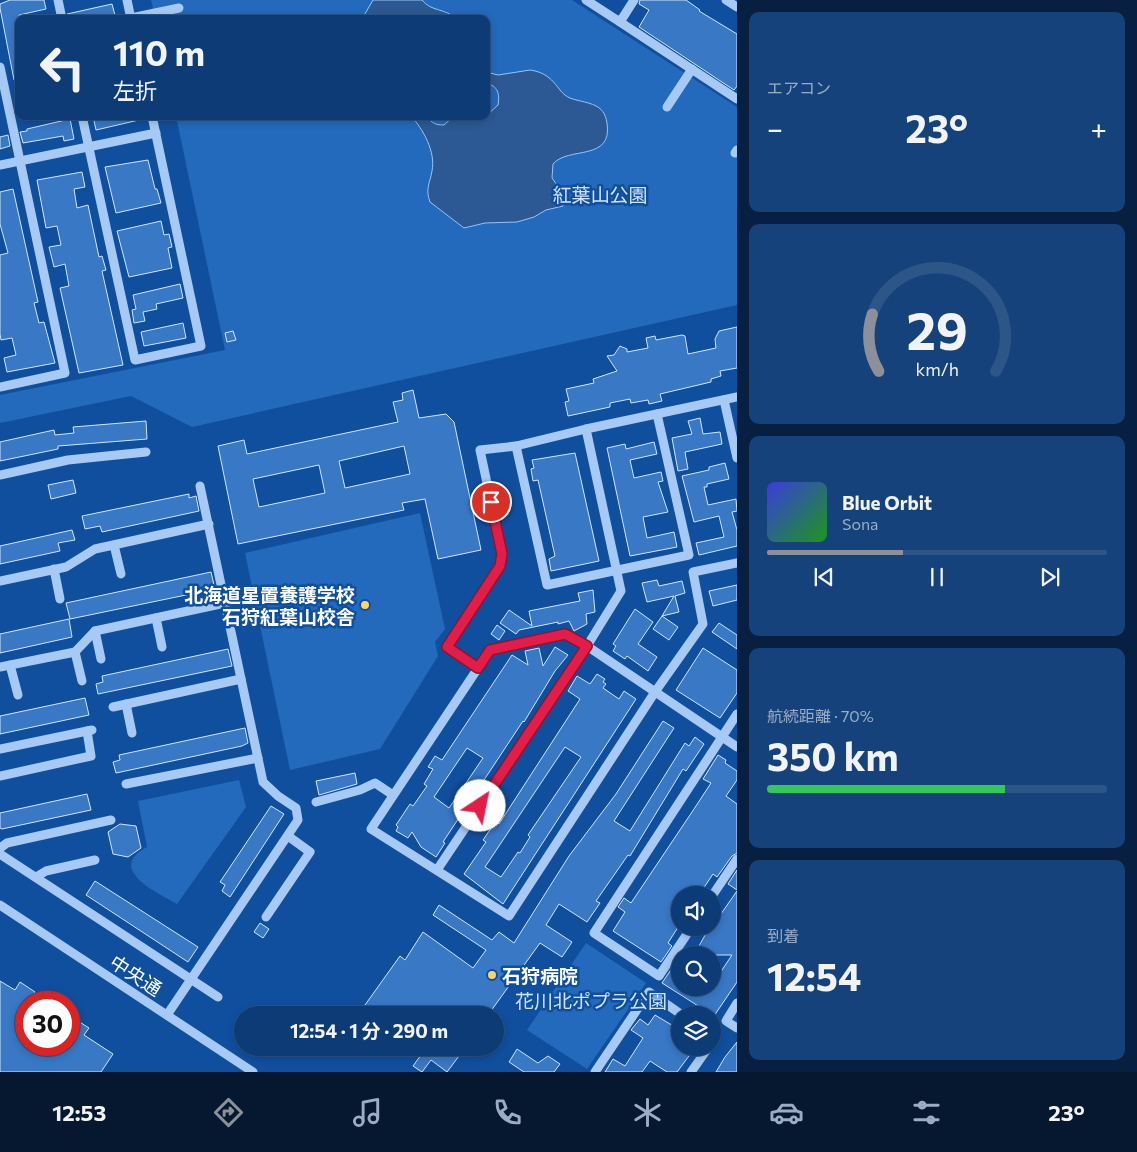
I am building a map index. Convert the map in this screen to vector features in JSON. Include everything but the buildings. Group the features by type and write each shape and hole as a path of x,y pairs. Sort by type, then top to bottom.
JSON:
{"street":[{"path":"58,0 61,15"},
{"path":"127,0 130,15"},
{"path":"586,0 737,99"},
{"path":"620,22 634,0"},
{"path":"726,0 737,7"},
{"path":"145,15 179,8"},
{"path":"0,67 65,372 0,387"},
{"path":"667,106 692,69"},
{"path":"83,120 135,360 202,346 153,120"},
{"path":"0,165 156,133"},
{"path":"478,668 447,647 500,566 502,554 480,450 516,446 586,428 737,397"},
{"path":"724,400 737,458"},
{"path":"516,446 547,585 689,555 657,414"},
{"path":"437,870 587,646 621,591 586,428"},
{"path":"0,475 68,460 146,452"},
{"path":"167,1015 298,820 296,808 278,796 263,782 200,486"},
{"path":"0,581 66,567 95,549 209,524"},
{"path":"114,545 121,574"},
{"path":"737,563 693,572 703,624 655,692 509,916 371,829 490,650 565,634 587,646 655,692 737,746"},
{"path":"54,569 60,599"},
{"path":"0,667 76,652 95,631 225,604"},
{"path":"156,618 162,647"},
{"path":"95,631 101,659"},
{"path":"76,652 82,681"},
{"path":"10,665 18,695"},
{"path":"113,707 241,679"},
{"path":"126,704 132,733"},
{"path":"686,936 659,976 594,933 737,714"},
{"path":"0,749 89,731 91,756 0,776"},
{"path":"126,784 258,758"},
{"path":"316,802 360,790 375,783 393,795"},
{"path":"0,848 7,843 111,820"},
{"path":"266,917 310,852 288,836"},
{"path":"0,854 218,997"},
{"path":"719,886 737,859"},
{"path":"36,877 46,871 96,860"},
{"name":"中央通","path":"0,905 253,1072"},
{"path":"595,1072 649,992 671,1007"},
{"path":"737,1003 726,1021 737,1028"},
{"path":"691,1072 702,1056"}],"green space":[{"name":"紅葉山公園","path":"151,0 572,0 737,107 737,305 192,427 131,396 0,423 0,395 225,350 177,120 490,120 490,15 151,15 153,8"},
{"path":"420,513 445,629 435,642 438,656 380,749 290,770 245,553"},
{"path":"239,780 246,807 177,904 158,894 139,880 133,872 131,864 135,855 147,847 138,801"},
{"name":"花川北ポプラ公園","path":"586,943 646,983 587,1069 527,1030"}],"shaded area":[{"path":"373,0 422,0 426,4 451,15 364,15"},
{"path":"530,70 539,72 551,80 567,97 595,105 599,108 605,116 607,135 603,143 597,148 569,155 553,164 552,178 565,196 563,206 546,210 534,217 517,222 485,223 464,228 430,202 428,190 433,164 432,156 428,141 414,120 430,120 434,124 444,125 450,120 490,120 490,112 498,105 499,97 496,88 490,84 490,73 498,75"}],"place":[{"name":"北海道星置養護学校 石狩紅葉山校舎","path":"365,605"},
{"name":"石狩病院","path":"492,975"}],"route":[{"path":"480,806 587,646 565,634 490,650 478,668 447,647 500,566 502,554 491,502"}]}
